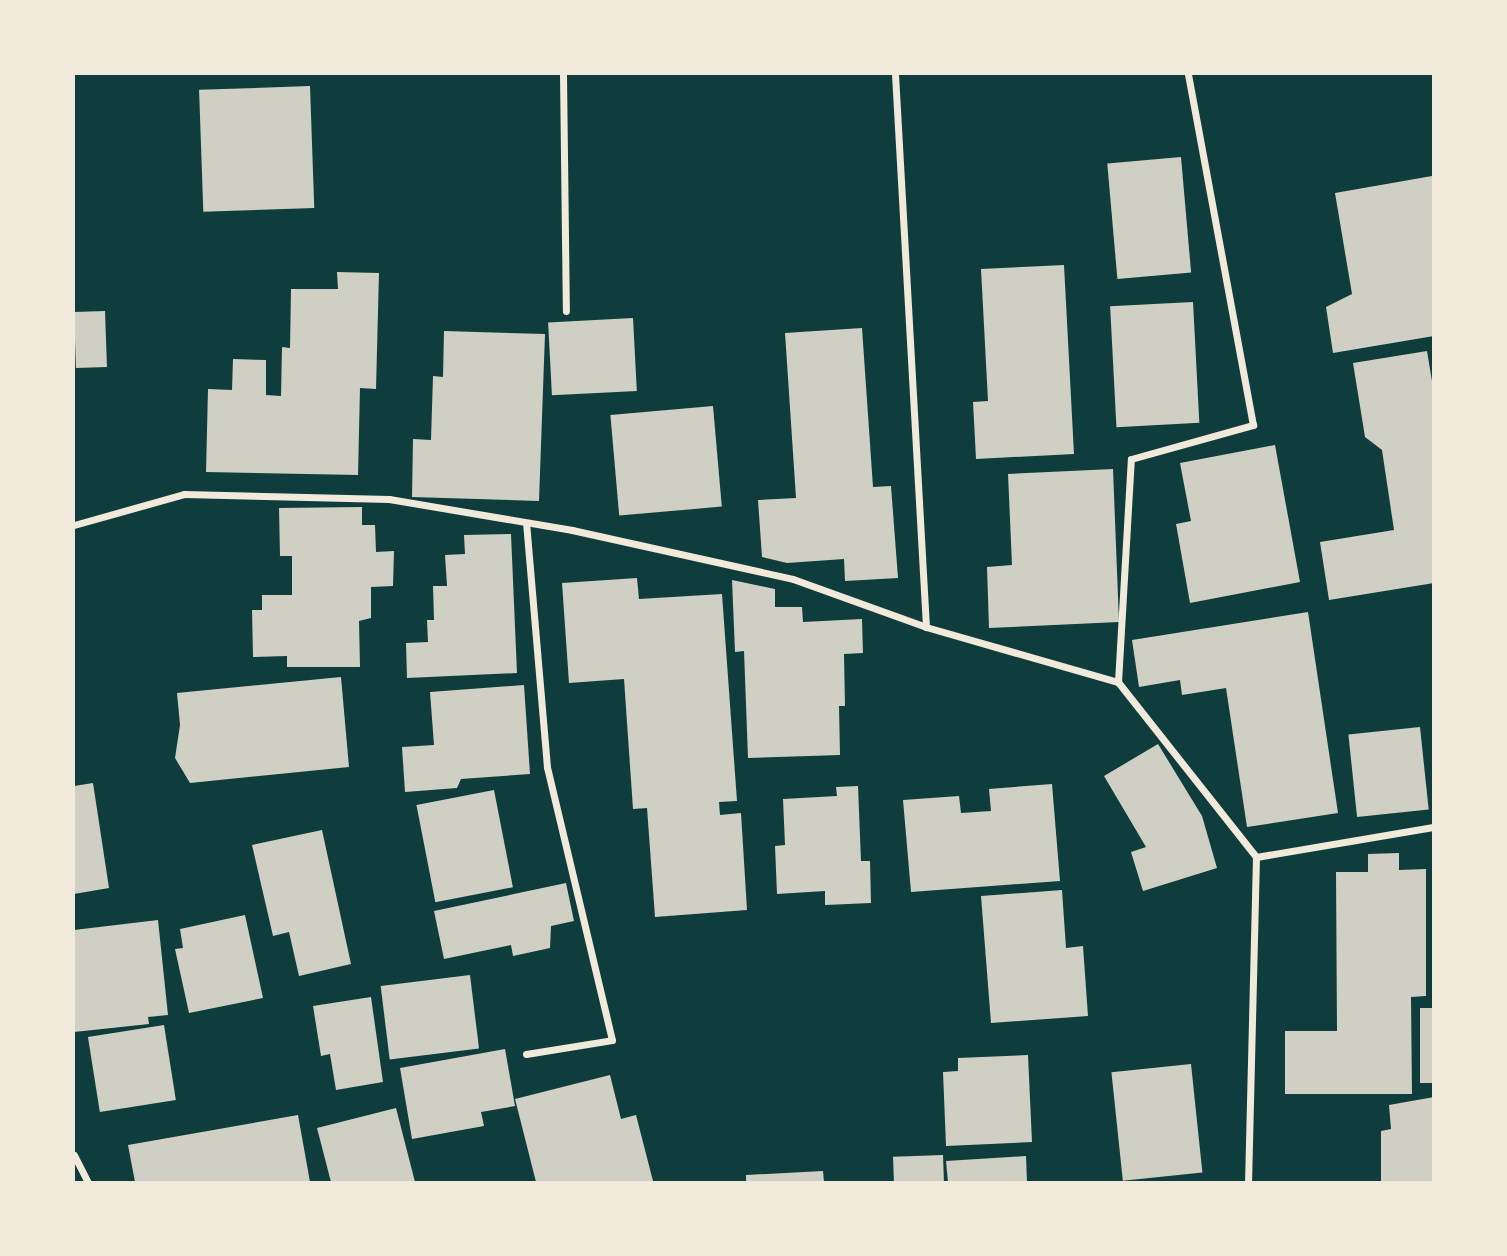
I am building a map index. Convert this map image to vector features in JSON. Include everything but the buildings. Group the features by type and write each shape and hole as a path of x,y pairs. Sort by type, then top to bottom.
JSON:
{"street":[{"path":"563,74 566,311"},
{"path":"895,74 926,627"},
{"path":"1118,682 1131,458 1253,425 1188,74"},
{"path":"74,525 184,495 389,499 793,579 926,627 1118,682 1256,858 1248,1182"},
{"path":"526,524 547,767 612,1040 526,1054"},
{"path":"1256,858 1433,827"},
{"path":"74,1154 88,1182"}]}
